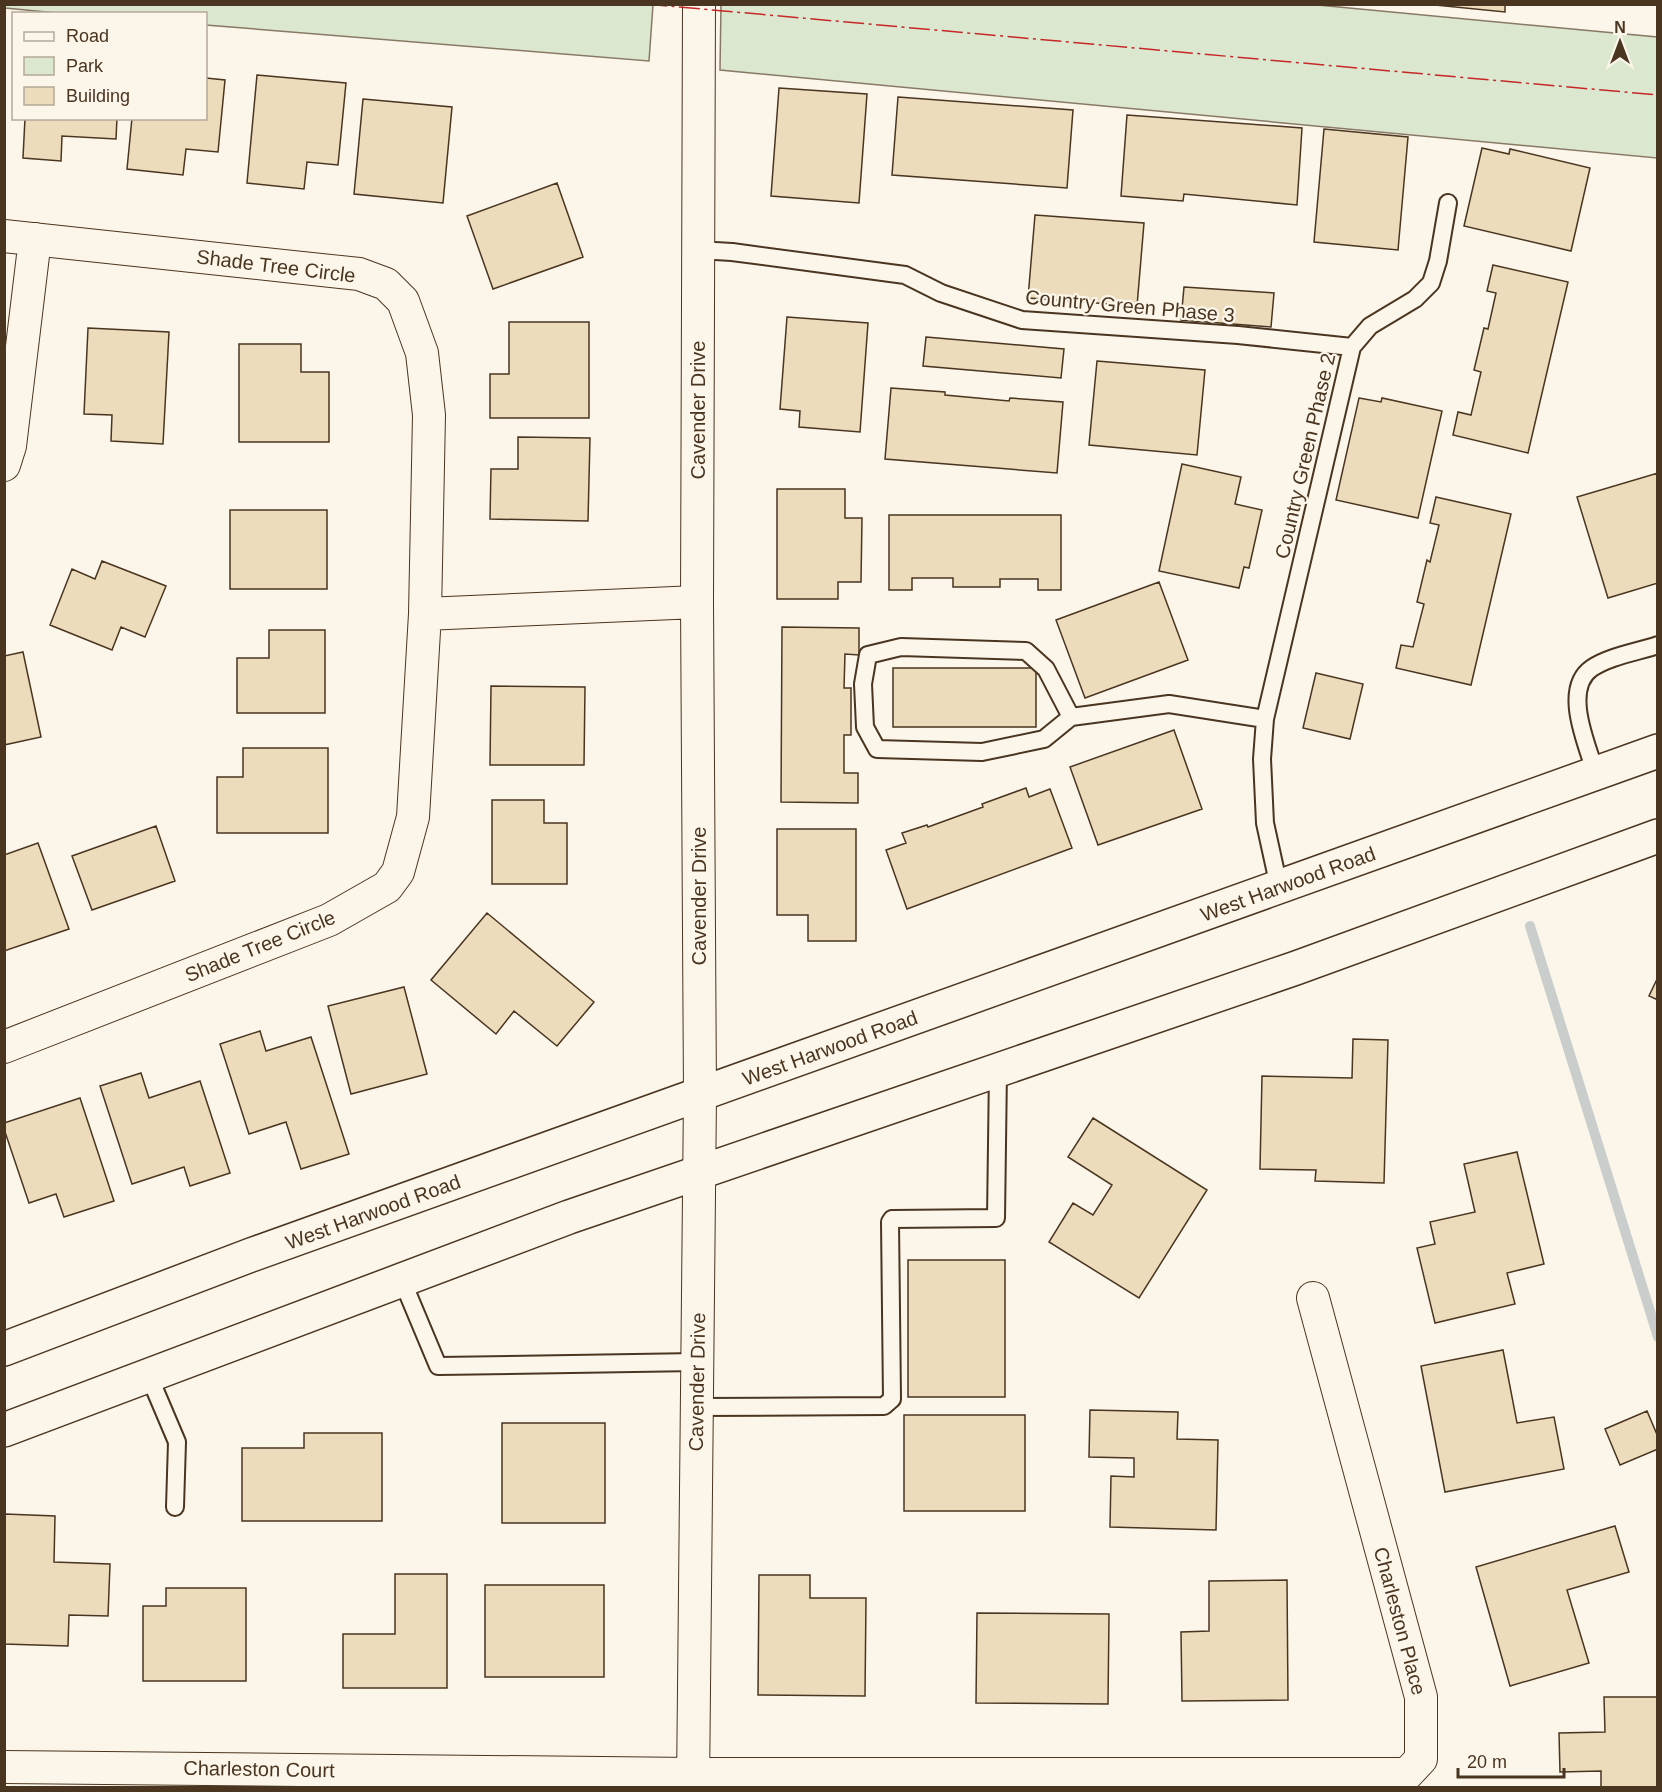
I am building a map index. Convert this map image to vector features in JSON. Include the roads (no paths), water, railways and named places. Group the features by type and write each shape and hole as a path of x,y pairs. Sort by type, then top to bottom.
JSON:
{"main road":[{"name":"West Harwood Road","path":"4,1348 251,1255 1658,752"},
{"path":"4,1430 568,1217 1296,968 1658,836"}],"street":[{"name":"Cavender Drive","path":"693,1781 700,1095 697,602 699,4"},
{"name":"Shade Tree Circle","path":"4,236 359,274 386,284 403,301 422,353 429,415 424,614 413,817 398,873 387,887 329,920 4,1047"},
{"path":"4,465 10,446 35,240"},
{"path":"424,614 697,602"},
{"name":"Charleston Place","path":"693,1781 1407,1774 1421,1759 1421,1697 1313,1298"},
{"name":"Charleston Court","path":"4,1767 693,1781"}],"lane":[{"name":"Country Green Phase 2","path":"1279,887 1265,823 1262,759 1265,719 1352,347 1370,326 1415,299 1431,283 1438,261 1448,203"},
{"name":"Country Green Phase 3","path":"698,250 732,252 905,275 941,293 1022,320 1238,335 1352,347"},
{"path":"1596,774 1579,715 1577,691 1582,680 1590,669 1603,663 1658,645"},
{"path":"1071,717 1046,669 1026,651 901,647 868,655 863,684 865,727 877,749 982,752 1044,739 1071,717 1169,704 1265,719"},
{"path":"697,1407 884,1406 889,1404 892,1400 890,1222 892,1220 996,1218 998,1070"},
{"path":"402,1280 438,1366 698,1362"},
{"path":"149,1376 177,1442 175,1507"}],"waterway":[{"path":"1530,926 1658,1337"}]}
